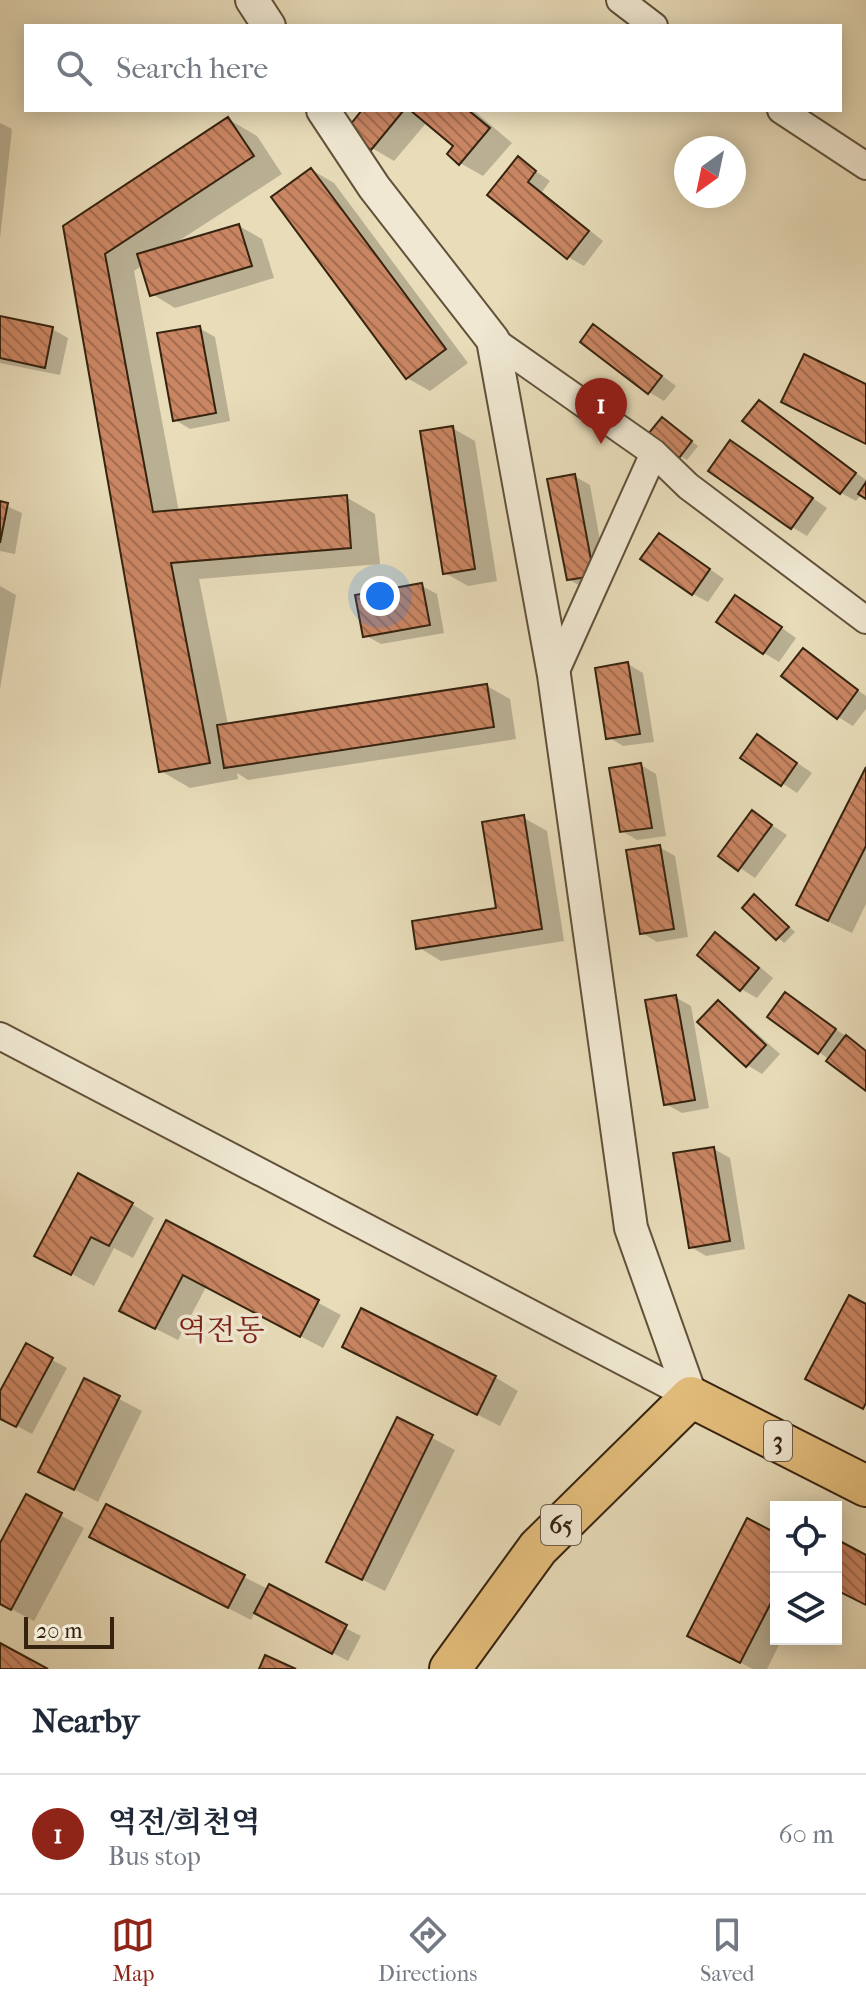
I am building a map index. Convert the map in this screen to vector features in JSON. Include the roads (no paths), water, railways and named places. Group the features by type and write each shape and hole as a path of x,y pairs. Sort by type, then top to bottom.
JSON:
{"main road":[{"name":"3","path":"691,1397 866,1486"},
{"name":"65","path":"450,1669 538,1548 691,1397"}],"street":[{"path":"252,0 268,24"},
{"path":"620,0 651,24"},
{"path":"324,112 374,187 493,340 654,453 688,486 866,620"},
{"path":"784,112 866,166"},
{"path":"493,340 554,675 631,1228 691,1397"},
{"path":"554,675 654,453"},
{"path":"0,1036 691,1397"}],"place":[{"name":"역전/희천역","path":"601,444"}],"district":[{"name":"역전동","path":"221,1330"}]}
